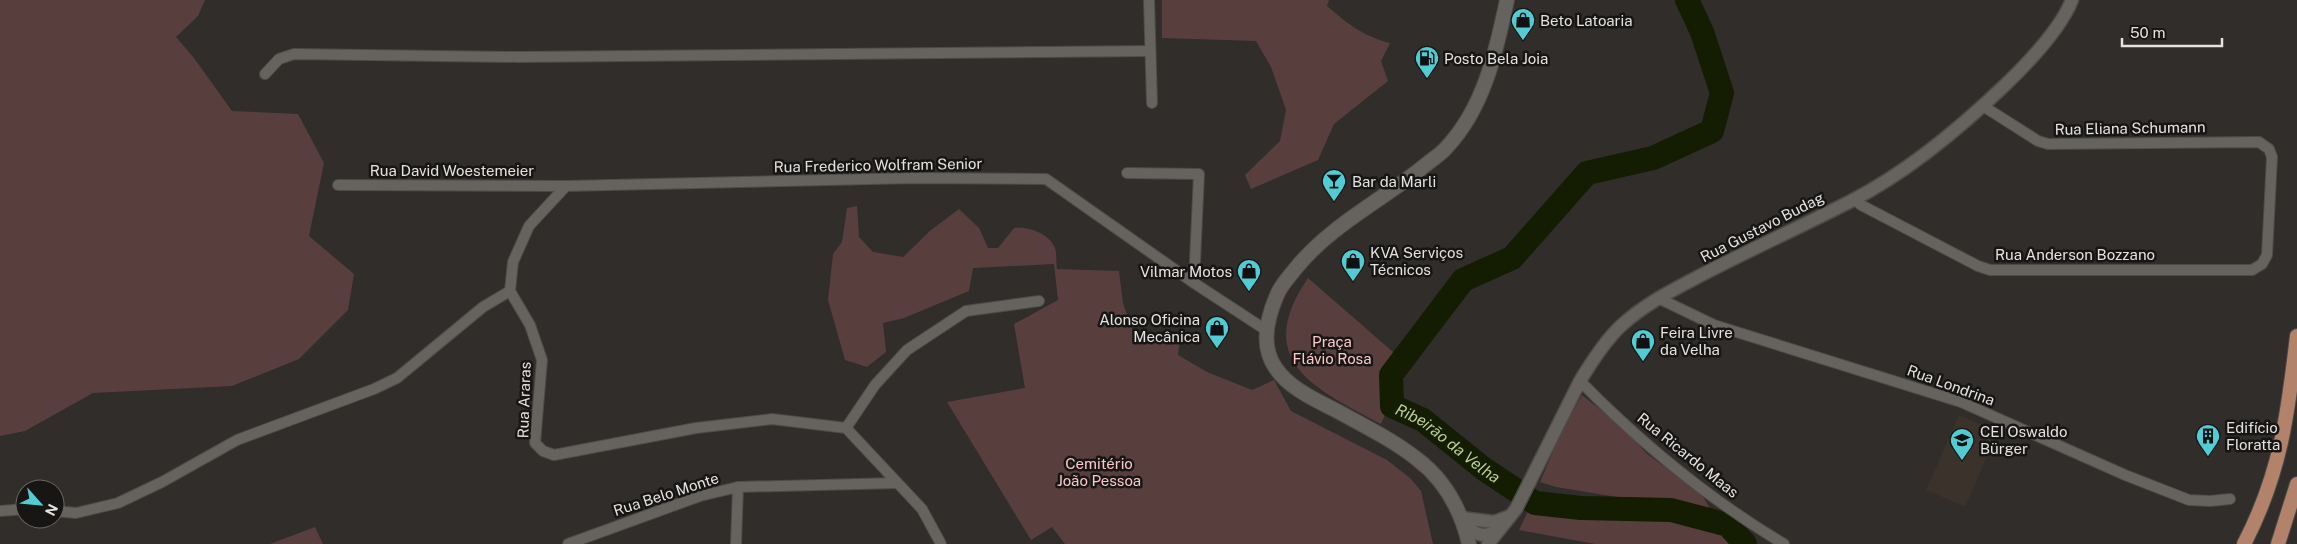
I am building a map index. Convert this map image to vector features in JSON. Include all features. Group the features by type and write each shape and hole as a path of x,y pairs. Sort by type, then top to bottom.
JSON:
{"main road":[{"path":"1469,544 1463,522 1442,484 1418,460 1386,438 1288,382 1275,367 1267,349 1266,330 1270,310 1280,288 1310,251 1335,230 1406,181 1446,148 1467,121 1484,87 1495,54 1507,0"},
{"path":"2244,544 2263,506 2273,478 2287,420 2297,336"},
{"path":"2278,544 2297,484"}],"street":[{"path":"1149,0 1152,103"},
{"name":"Rua Gustavo Budag","path":"1481,541 1513,513 1591,362 1623,324 1658,298 1793,228 1854,199 1928,151 1983,106 2044,42 2072,0"},
{"path":"266,74 279,59 294,54 518,57 1150,51"},
{"name":"Rua Eliana Schumann","path":"1983,106 2038,141 2048,144 2259,142 2269,149 2272,157 2267,255 2262,264 2252,270"},
{"path":"1127,173 1199,174 1194,283"},
{"name":"Rua Frederico Wolfram Senior","path":"566,186 905,178 1046,179 1194,283 1266,330"},
{"name":"Rua David Woestemeier","path":"338,185 566,186"},
{"path":"65,512 76,513 118,503 162,482 237,440 374,389 397,378 483,307 510,291 513,262 529,226 566,186"},
{"name":"Rua Anderson Bozzano","path":"1854,199 1861,205 1978,266 1990,270 2252,270"},
{"name":"Rua Araras","path":"510,291 530,325 542,360 536,443 543,451 554,455 696,428 772,419 846,428"},
{"name":"Rua Londrina","path":"1658,298 1714,325 1961,402 2125,475 2189,500 2210,502 2230,499"},
{"path":"941,544 922,509 846,428 875,385 907,350 966,311 1039,301"},
{"name":"Rua Ricardo Maas","path":"1580,381 1656,451 1740,517 1784,544"},
{"name":"Rua Belo Monte","path":"568,544 700,496 738,487 897,483"},
{"path":"736,544 738,487"},
{"path":"0,511 15,510"},
{"path":"1463,522 1498,525"},
{"path":"1463,522 1481,541"}],"shaded area":[{"name":"CEI Oswaldo Bürger","path":"1959,415 1998,432 1965,507 1926,490"}],"green space":[{"path":"0,0 205,0 198,16 176,37 194,58 232,111 298,114 324,163 309,236 354,274 348,310 299,359 232,386 93,393 25,431 0,436"},
{"path":"1162,0 1329,0 1327,6 1349,24 1372,37 1390,43 1381,61 1388,81 1334,124 1318,160 1251,189 1245,175 1280,141 1286,110 1271,67 1256,41 1162,38"},
{"name":"Cemitério João Pessoa","path":"857,206 859,237 873,252 903,257 931,230 959,209 979,228 988,248 998,248 1014,228 1032,229 1048,238 1052,243 1056,250 1057,269 1119,271 1123,303 1136,341 1181,332 1178,355 1207,372 1252,390 1274,380 1291,411 1387,460 1410,478 1421,491 1433,544 1065,544 1052,527 1031,540 947,402 1025,388 1014,324 1058,300 1054,264 973,268 969,291 904,318 883,323 886,352 867,367 845,360 828,300 833,254 842,242 847,208"},
{"name":"Praça Flávio Rosa","path":"1308,278 1393,352 1387,366 1383,387 1383,394 1388,408 1381,424 1334,398 1314,384 1299,369 1289,351 1286,331 1292,307"},
{"path":"1582,395 1627,431 1646,453 1702,495 1713,514 1652,498 1617,497 1556,487 1540,482 1560,435"},
{"path":"1530,507 1600,515 1658,517 1722,528 1736,544 1595,544 1519,530"},
{"path":"315,527 323,544 270,544"}],"waterway":[{"name":"Ribeirão da Velha","path":"1687,0 1702,32 1722,93 1712,131 1653,158 1587,173 1512,258 1463,280 1391,375 1392,406 1423,420 1484,469 1535,503 1581,508 1671,510 1728,525 1745,544"}],"place":[{"name":"Beto Latoaria","path":"1523,41"},
{"name":"Posto Bela Joia","path":"1427,79"},
{"name":"Bar da Marli","path":"1334,202"},
{"name":"KVA Serviços Técnicos","path":"1353,282"},
{"name":"Vilmar Motos","path":"1249,292"},
{"name":"Alonso Oficina Mecânica","path":"1217,349"},
{"name":"Feira Livre da Velha","path":"1643,362"},
{"name":"Edifício Floratta","path":"2208,457"},
{"name":"CEI Oswaldo Bürger","path":"1962,461"}]}
